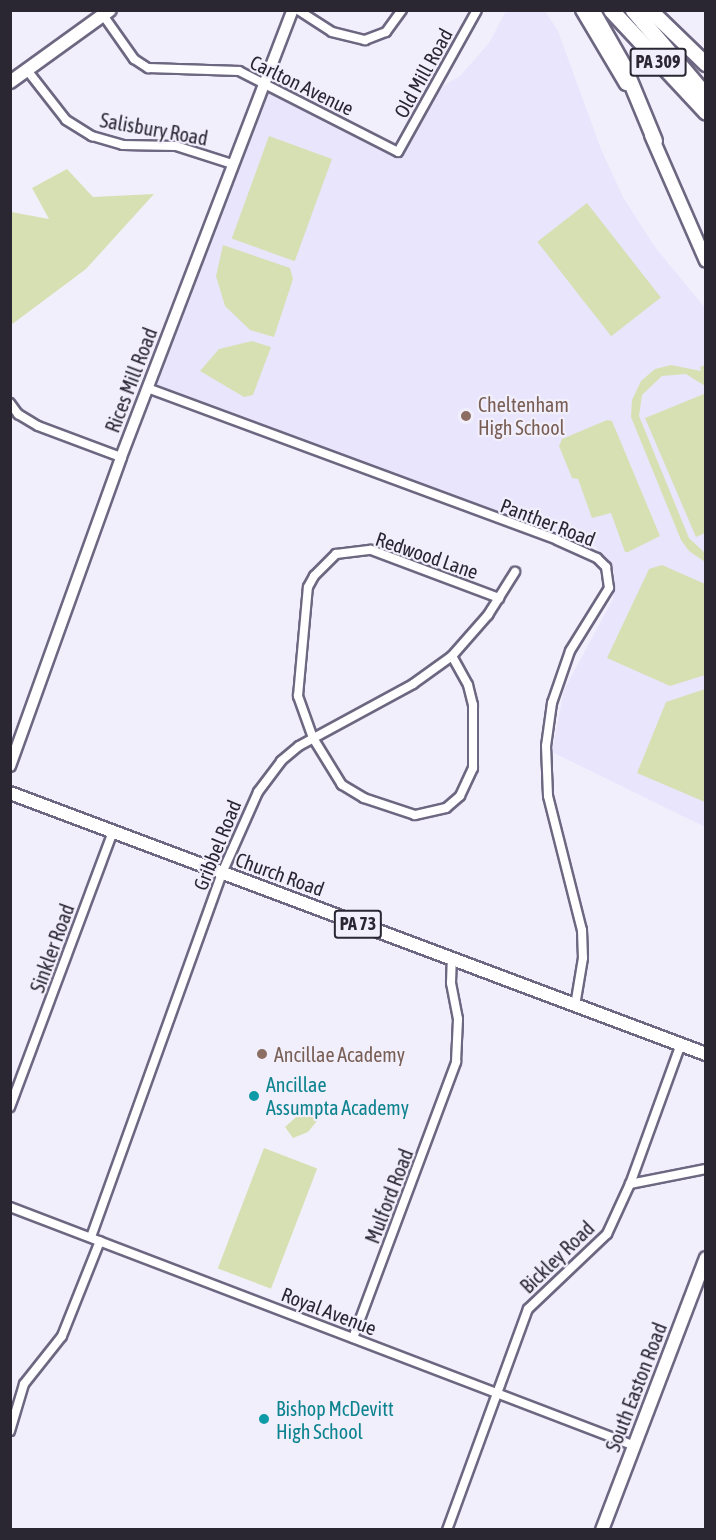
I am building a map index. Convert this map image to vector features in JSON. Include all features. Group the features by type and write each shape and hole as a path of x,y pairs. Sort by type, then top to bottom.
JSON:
{"highway":[{"path":"592,10 624,66 655,141"},
{"name":"PA 309","path":"611,10 705,112"},
{"name":"PA 309","path":"633,10 705,96"},
{"path":"650,10 705,63"}],"main road":[{"path":"582,10 614,62 655,141 705,261"},
{"path":"10,82 106,13"},
{"name":"Church Road","path":"10,794 705,1054"},
{"name":"South Easton Road","path":"602,1530 705,1257"}],"street":[{"name":"Rices Mill Road","path":"10,766 121,457 263,82 293,10"},
{"path":"298,10 332,32 365,40 386,32 402,10"},
{"name":"Old Mill Road","path":"398,152 477,10"},
{"name":"Carlton Avenue","path":"106,13 134,59 148,68 221,68 263,82 398,152"},
{"name":"Salisbury Road","path":"27,70 66,120 92,136 123,145 176,146 232,164"},
{"name":"Panther Road","path":"147,388 557,540 597,558 606,567 610,581 570,651 549,723 548,796 583,945 575,1005"},
{"path":"10,403 18,414 38,426 121,457"},
{"name":"Redwood Lane","path":"452,656 468,685 473,705 474,761 465,789 446,808 411,814 356,795 330,771 302,714 298,687 308,587 330,558 345,551 371,550 499,598"},
{"name":"Gribbel Road","path":"91,1237 222,873 265,780 281,761 313,738 414,684 452,656 499,598 515,572"},
{"name":"Sinkler Road","path":"10,1107 112,834"},
{"name":"Mulford Road","path":"353,1338 456,1062 458,1019 451,983 452,959"},
{"name":"Bickley Road","path":"447,1530 532,1303 602,1240 630,1184 681,1044"},
{"path":"630,1184 705,1169"},
{"name":"Royal Avenue","path":"10,1207 635,1446"},
{"path":"10,1431 24,1384 62,1336 100,1241"}],"shaded area":[{"name":"Cheltenham High School","path":"506,11 545,11 558,31 601,149 623,197 655,247 705,308 705,827 552,752 564,690 613,599 614,572 591,541 529,523 147,388 263,82 398,152 431,93 460,76 489,43"}],"green space":[{"path":"269,136 332,159 295,261 232,238"},
{"path":"67,169 93,197 154,194 86,269 11,325 11,212 49,219 32,188"},
{"path":"587,203 661,298 611,336 537,242"},
{"path":"223,245 290,268 293,279 274,337 250,330 225,306 216,276"},
{"path":"252,341 271,347 253,395 244,397 200,371 219,349"},
{"path":"671,365 701,371 700,367 705,365 705,386 686,374 662,376 642,395 639,416 689,538 705,553 705,562 689,551 681,540 631,417 632,400 641,381 655,369"},
{"path":"704,394 705,533 696,537 645,418"},
{"path":"607,420 612,421 660,536 628,552 625,552 611,513 592,518 578,479 572,478 559,446 562,439"},
{"path":"662,565 705,584 705,675 670,686 607,658 649,569"},
{"path":"706,689 705,802 637,773 666,702"},
{"path":"305,1109 315,1112 317,1121 308,1132 293,1138 285,1127"},
{"path":"264,1148 317,1168 271,1289 218,1268"}],"place":[{"name":"Cheltenham High School","path":"466,416"},
{"name":"Ancillae Academy","path":"262,1054"},
{"name":"Ancillae Assumpta Academy","path":"254,1096"},
{"name":"Bishop McDevitt High School","path":"264,1419"}]}
